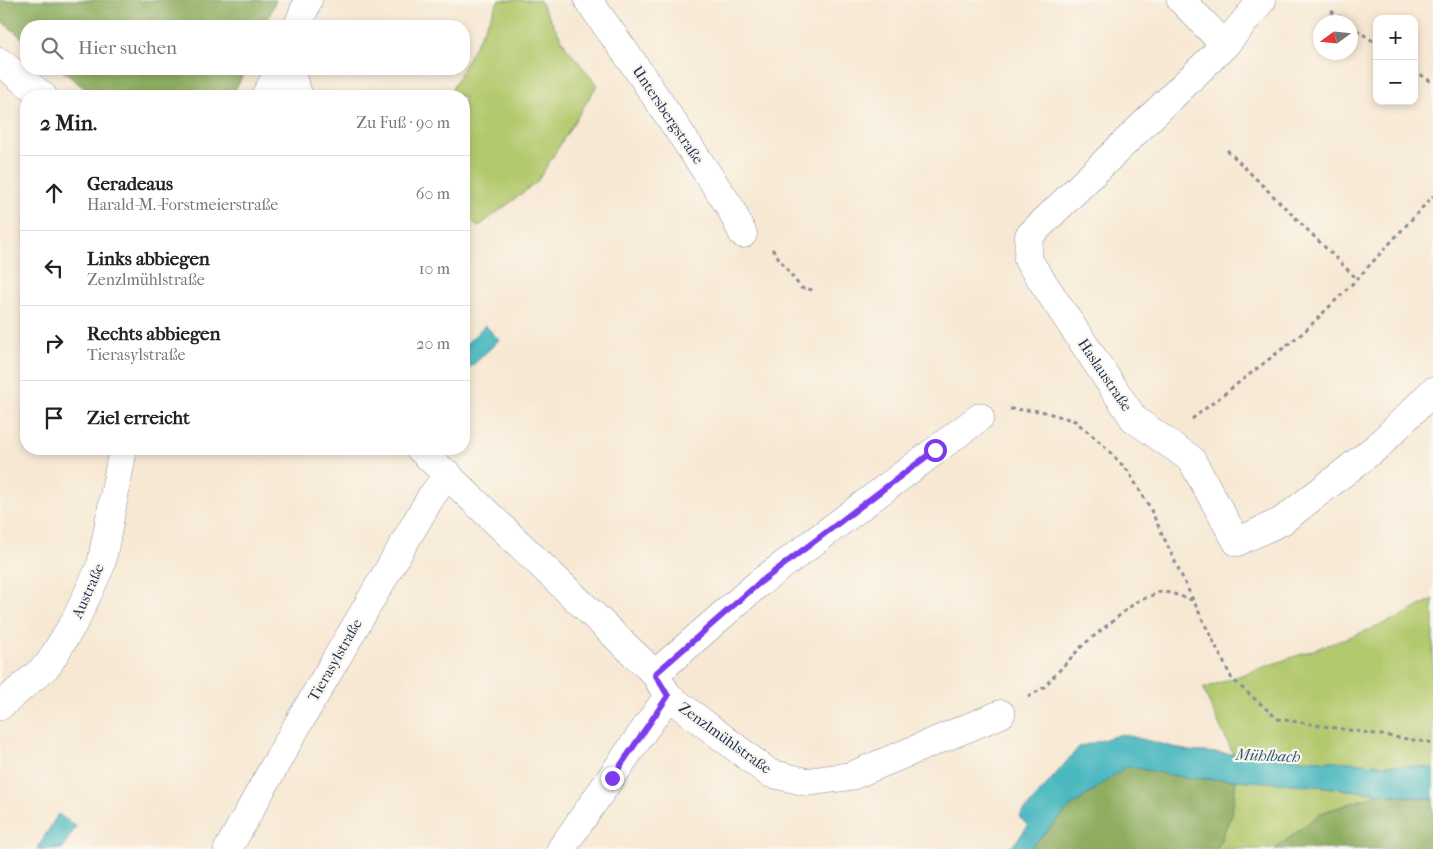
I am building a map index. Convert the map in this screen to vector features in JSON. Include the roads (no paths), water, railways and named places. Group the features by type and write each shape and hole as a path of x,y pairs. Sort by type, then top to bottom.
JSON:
{"street":[{"path":"300,20 308,0"},
{"name":"Untersbergstraße","path":"588,0 730,207 743,234"},
{"path":"1182,0 1225,45"},
{"name":"Haslaustraße","path":"1262,0 1225,45 1029,236 1028,260 1134,419 1191,459 1238,542 1282,521 1378,446 1433,391"},
{"path":"0,62 35,90"},
{"path":"269,90 277,75"},
{"path":"291,75 297,90"},
{"path":"561,849 662,686 758,584 980,417"},
{"name":"Austraße","path":"0,706 48,665 76,620 101,565 122,455"},
{"name":"Zenzlmühlstraße","path":"427,455 662,686 769,773 807,782 851,776 1001,714"},
{"name":"Tierasylstraße","path":"228,849 412,529 431,497 448,474"}],"water":[{"path":"485,325 499,340 470,368 470,340"},
{"path":"1122,734 1189,751 1433,768 1433,799 1308,785 1186,778 1127,766 1069,808 1029,849 1010,849 1028,826 1019,817 1079,747"},
{"path":"58,814 76,826 62,849 37,849"}],"water label":[{"name":"Mühlbach","path":"1268,755"}]}
